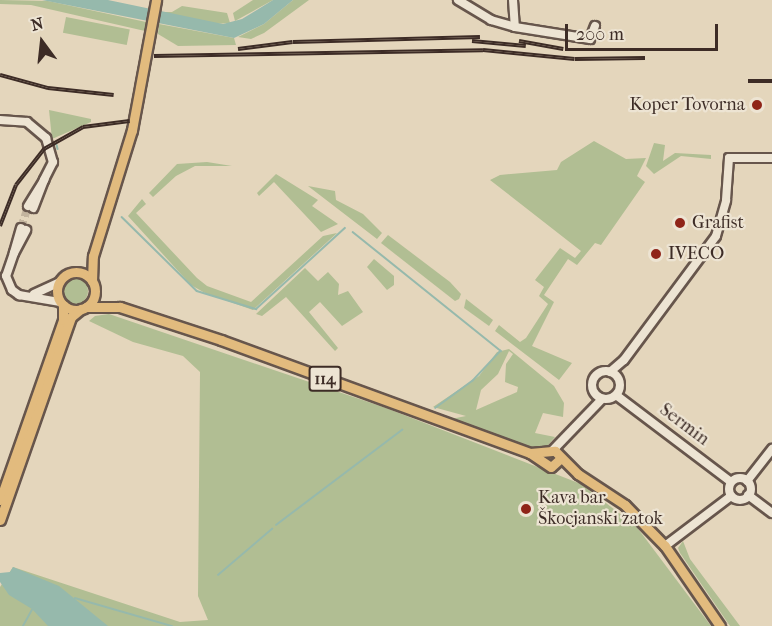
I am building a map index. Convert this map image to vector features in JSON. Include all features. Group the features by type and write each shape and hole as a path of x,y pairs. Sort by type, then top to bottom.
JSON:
{"main road":[{"path":"0,520 71,317 84,308 93,286 93,256 132,130 156,0"},
{"path":"0,500 63,320 58,283 93,256"},
{"name":"114","path":"75,272 120,307 530,453 553,458 625,505 665,546 720,626"},
{"name":"114","path":"61,304 84,308 120,307"}],"street":[{"path":"458,0 492,20 514,27 590,39 595,26"},
{"path":"513,0 514,27"},
{"path":"0,120 27,122 46,138 53,162 30,207"},
{"path":"584,413 602,399 616,394 614,375 716,236 726,200 729,158 772,158"},
{"path":"23,229 7,282 15,293 61,304"},
{"path":"30,296 58,283"},
{"path":"553,458 584,413 593,392 596,376 614,375"},
{"path":"593,392 602,399"},
{"name":"Sermin","path":"616,394 731,482"},
{"path":"772,448 747,481 748,495 772,513"},
{"path":"731,495 731,482 739,478 747,481"},
{"path":"665,546 731,495"},
{"path":"731,495 740,500 748,495"}],"shaded area":[{"path":"0,0 48,1 146,22 145,31 31,5 0,4"},
{"path":"42,0 108,0 223,24 242,19 273,0 293,0 264,24 234,38"},
{"path":"253,0 273,0 235,21 233,13"},
{"path":"293,0 309,0 264,33 251,39 238,37 264,24"},
{"path":"182,6 227,13 230,23 215,24 161,12 172,12"},
{"path":"66,17 130,29 127,45 63,33"},
{"path":"159,24 234,38 236,45 178,46 158,34"},
{"path":"49,110 91,119 91,122 52,139"},
{"path":"594,141 626,159 646,158 637,176 645,182 601,245 595,243 577,265 568,259 544,295 554,302 532,346 572,363 559,380 495,331 499,325 520,342 526,338 548,304 539,296 544,287 535,280 560,248 575,258 581,251 490,180 500,175 557,170 561,162"},
{"path":"654,143 665,145 663,161 675,153 711,155 711,159 681,156 654,174 646,166"},
{"path":"207,162 232,166 195,166 176,176 153,197 149,193 177,164"},
{"path":"276,174 318,200 312,206 338,224 321,232 274,182 259,196 257,193"},
{"path":"308,186 335,191 336,200 363,214 382,233 377,239"},
{"path":"142,199 146,204 136,213 197,278 207,286 251,302 323,236 337,233 253,310 205,293 191,285 128,216"},
{"path":"388,235 450,282 461,294 459,299 455,301 381,243"},
{"path":"374,259 394,276 394,285 387,290 367,267"},
{"path":"305,268 318,281 328,272 339,284 338,295 348,291 363,312 342,326 320,302 309,312 338,348 335,351 286,297 262,316 256,314"},
{"path":"75,278 84,282 88,291 84,300 75,304 66,300 62,291 66,282"},
{"path":"466,299 493,320 489,326 464,308"},
{"path":"109,314 386,408 581,484 636,526 711,626 0,626 0,587 13,567 180,622 208,620 198,596 200,372 183,356 133,342 89,321 95,316"},
{"path":"509,349 554,386 564,403 563,417 543,413 535,433 555,437 541,453 446,420 466,416 433,407 479,376 497,352","holes":["509,351 513,354 506,364 505,382 518,387 517,392 476,410 481,390 498,374"]},
{"path":"683,541 690,559 740,626 730,626 680,553 678,548"},
{"path":"13,567 59,586 108,626 48,626 32,609 9,595 0,582 0,573 10,572"}],"waterway":[{"path":"57,145 58,149"},
{"path":"122,217 197,291 256,309 345,228"},
{"path":"353,232 501,351 473,381 436,408"},
{"path":"276,525 402,430"},
{"path":"218,575 272,529"},
{"path":"75,598 172,626"},
{"path":"23,626 32,610"}],"tunnel":[{"path":"21,228 28,206"}],"railway":[{"path":"238,49 293,42 480,37"},
{"path":"472,41 526,46"},
{"path":"519,41 563,49"},
{"path":"154,56 483,50 575,59 645,58"},
{"path":"0,75 48,88 114,95"},
{"path":"748,81 772,81"},
{"path":"0,226 16,185 44,149 83,127 130,121"}],"place":[{"name":"Koper Tovorna","path":"757,105"},
{"name":"Grafist","path":"680,223"},
{"name":"IVECO","path":"656,254"},
{"name":"Kava bar Škocjanski zatok","path":"526,509"}]}
